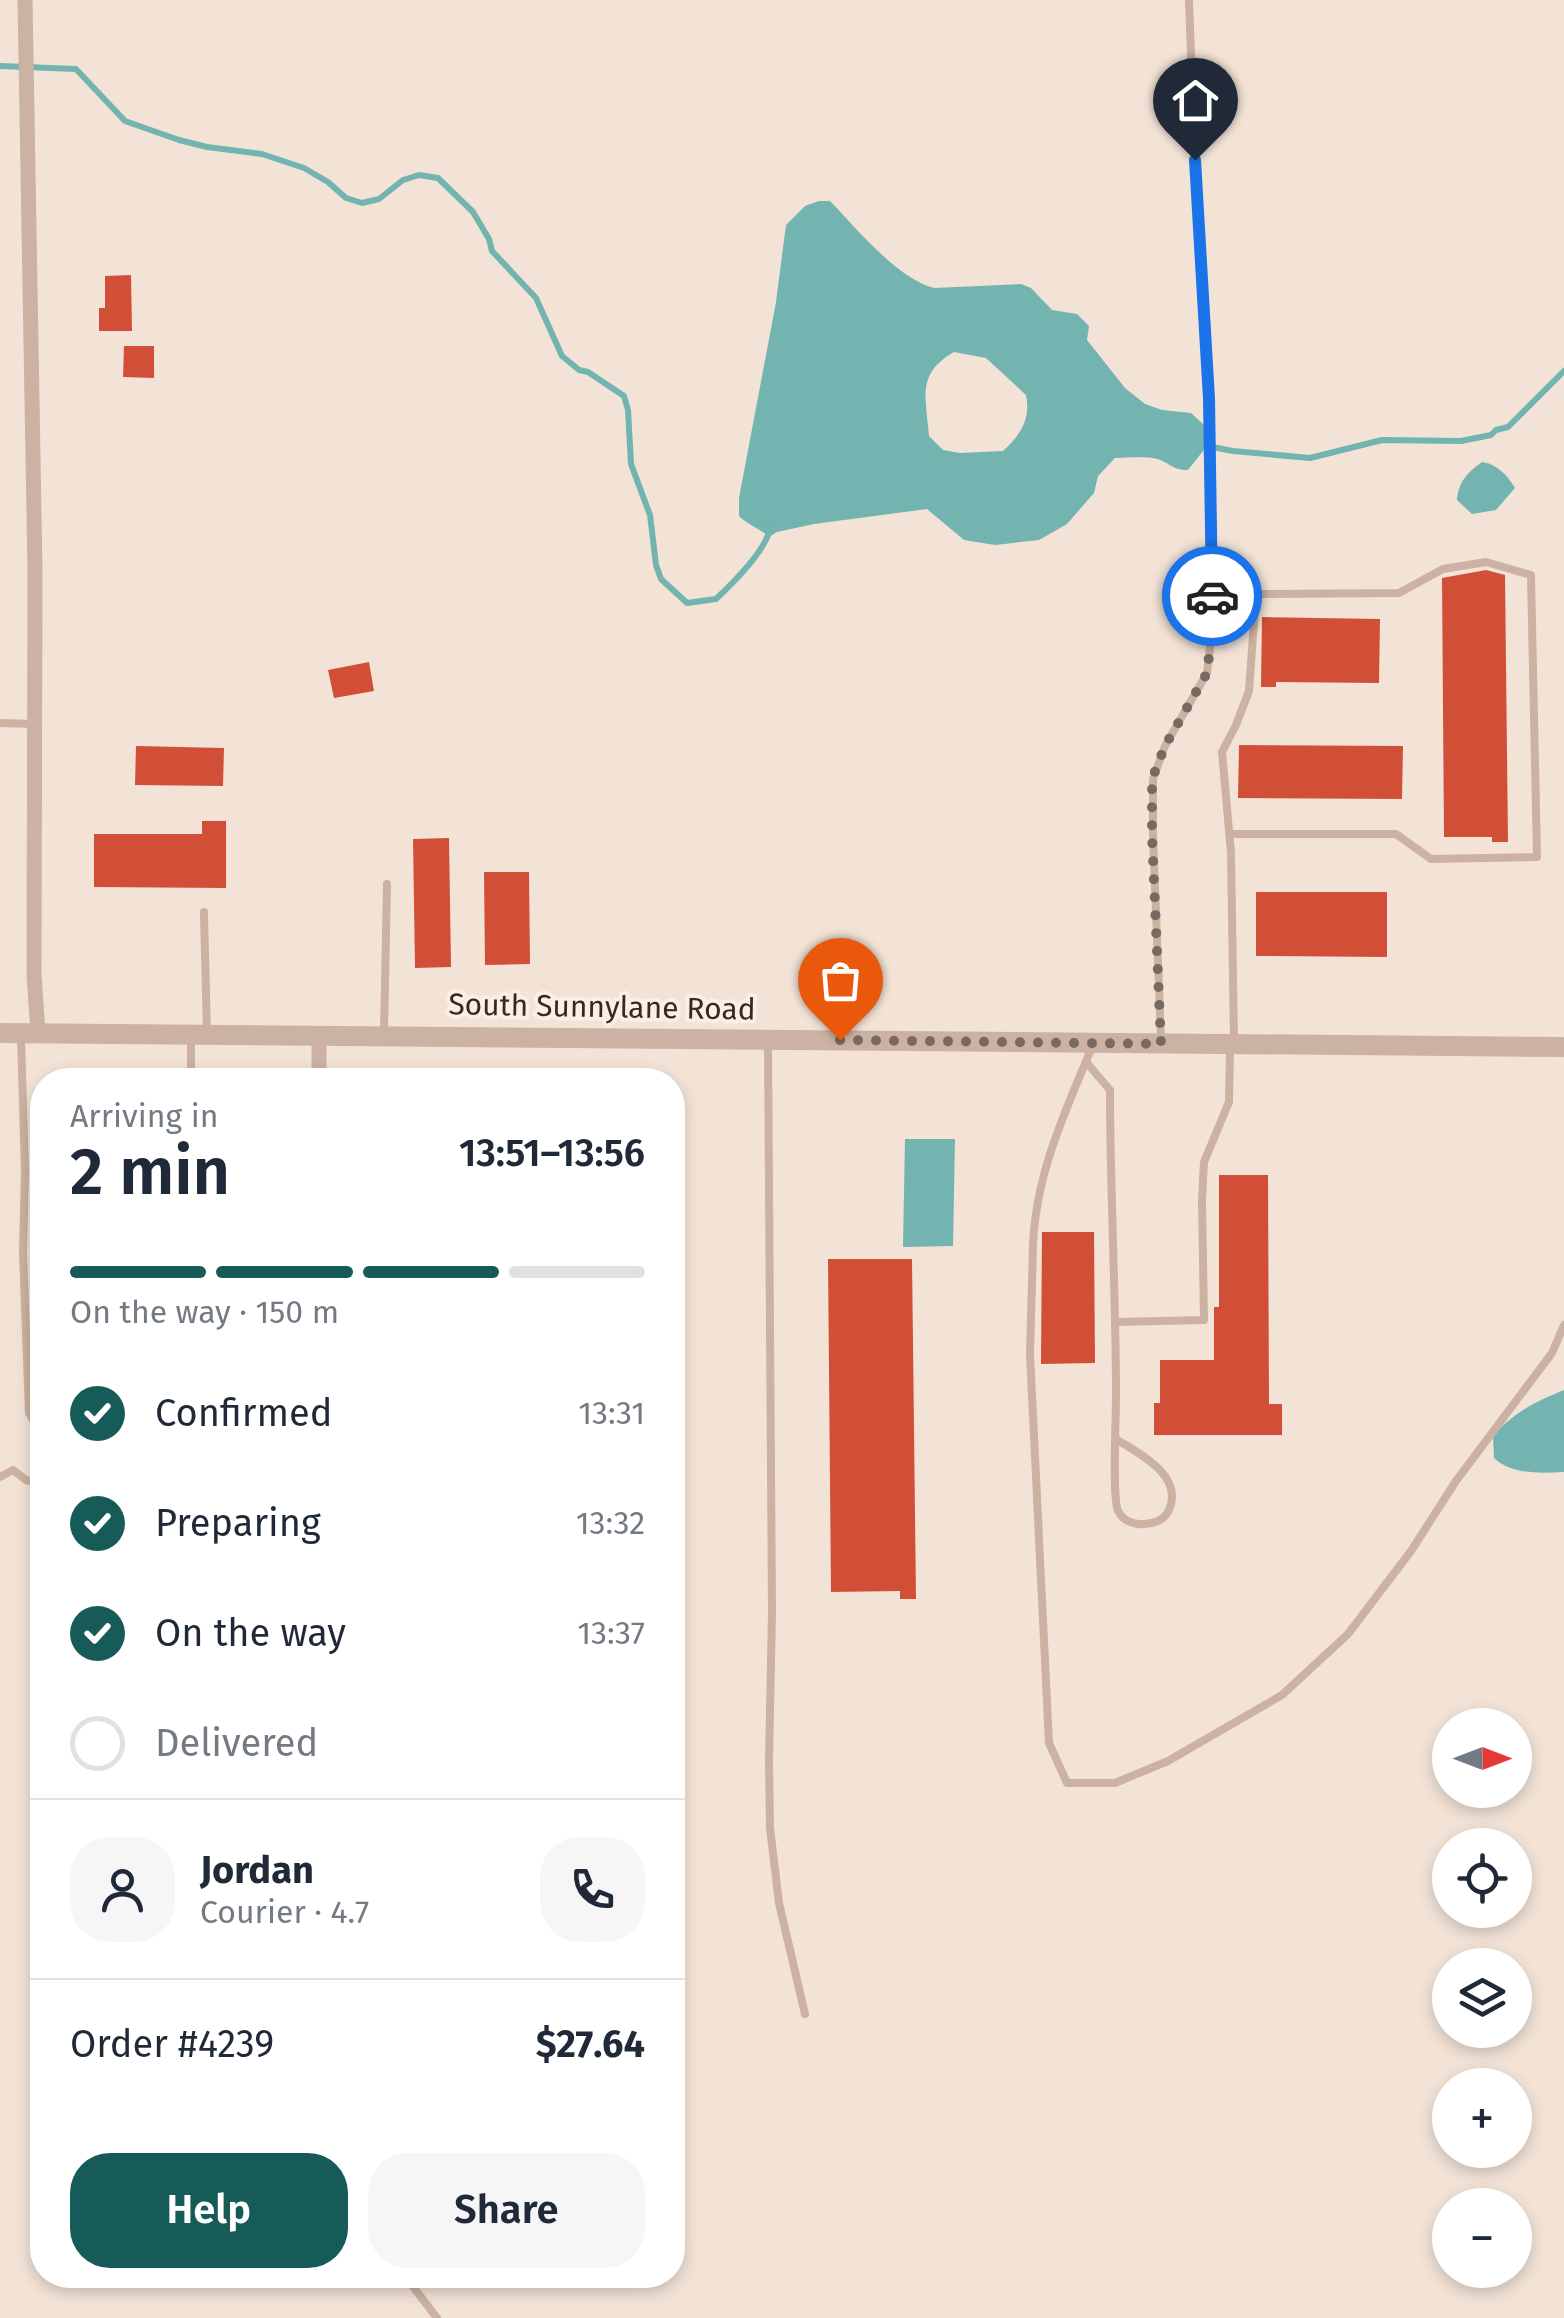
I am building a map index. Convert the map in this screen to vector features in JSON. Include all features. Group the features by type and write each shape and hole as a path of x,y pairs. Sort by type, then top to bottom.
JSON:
{"street":[{"path":"20,1033 34,975 30,170 25,0"},
{"name":"South Sunnylane Road","path":"20,1033 768,1039 1090,1052 1161,1044 1564,1047"},
{"path":"318,1068 319,1034"}],"lane":[{"path":"1161,1044 1152,779 1165,746 1207,673 1213,552 1189,0"},
{"path":"1116,1322 1204,1320 1204,1162 1230,1102 1232,1044 1230,834 1222,752 1250,691 1256,594 1398,593 1443,569 1486,562 1532,576 1537,857 1431,858 1396,834 1230,834"},
{"path":"0,723 35,724"},
{"path":"384,1035 387,884"},
{"path":"193,1068 199,1034 204,912"},
{"path":"20,1033 30,1415"},
{"path":"768,1039 770,1828 779,1903 805,2014"},
{"path":"1090,1052 1110,1090 1116,1507 1124,1520 1135,1524 1163,1520 1171,1507 1172,1490 1163,1474 1116,1439"},
{"path":"1090,1052 1050,1147 1034,1227 1030,1354 1049,1743 1067,1784 1114,1784 1168,1762 1282,1695 1348,1634 1552,1353 1564,1325"},
{"path":"0,1476 13,1470 30,1481"},
{"path":"414,2288 437,2318"}],"water":[{"path":"830,201 878,251 920,283 934,288 1021,284 1031,288 1052,310 1077,314 1089,326 1087,340 1125,388 1145,404 1191,413 1204,425 1207,446 1188,470 1152,458 1115,458 1098,476 1094,493 1067,524 1039,540 995,545 964,540 927,509 814,524 769,537 739,516 739,498 776,302 786,225 805,206","holes":["954,352 986,358 1026,395 1023,426 1003,451 943,450 929,436 929,378 942,360"]},
{"path":"1482,462 1501,471 1515,488 1496,510 1472,514 1457,500 1459,488"},
{"path":"905,1139 955,1139 953,1246 903,1247"},
{"path":"1564,1390 1564,1472 1518,1470 1494,1458 1493,1435 1526,1408"}],"building":[{"path":"131,275 132,331 99,331 99,308 105,308 105,276"},
{"path":"124,346 154,346 154,378 123,377"},
{"path":"1486,570 1505,575 1508,842 1492,842 1492,837 1444,837 1442,578"},
{"path":"1262,617 1380,619 1379,683 1276,682 1276,687 1261,687"},
{"path":"369,662 374,691 334,698 328,670"},
{"path":"1239,745 1403,746 1402,799 1238,798"},
{"path":"136,746 224,748 223,786 135,785"},
{"path":"202,821 226,821 226,888 94,887 94,834 202,834"},
{"path":"449,838 451,967 415,968 413,839"},
{"path":"484,872 529,872 530,964 485,965"},
{"path":"1256,892 1387,892 1387,957 1256,956"},
{"path":"1219,1175 1268,1175 1269,1404 1282,1404 1282,1435 1154,1435 1154,1403 1160,1403 1160,1360 1214,1360 1214,1307 1219,1307"},
{"path":"1042,1232 1094,1232 1095,1363 1041,1364"},
{"path":"828,1259 912,1259 916,1599 900,1599 900,1591 831,1592"}],"waterway":[{"path":"0,66 76,69 125,121 179,140 262,154 304,168 346,198 362,203 379,199 403,180 419,175 438,178 473,212 492,251 536,298 562,356 624,396 631,464 650,515 661,579 687,603 716,599 755,557 770,529"},
{"path":"1207,446 1310,458 1382,440 1461,441 1491,435 1508,427 1564,371"}],"way so far":[{"path":"840,1040 1161,1044 1152,779 1165,746 1207,673 1212,596"}],"route":[{"path":"1195,160 1209,399 1212,596"}]}
